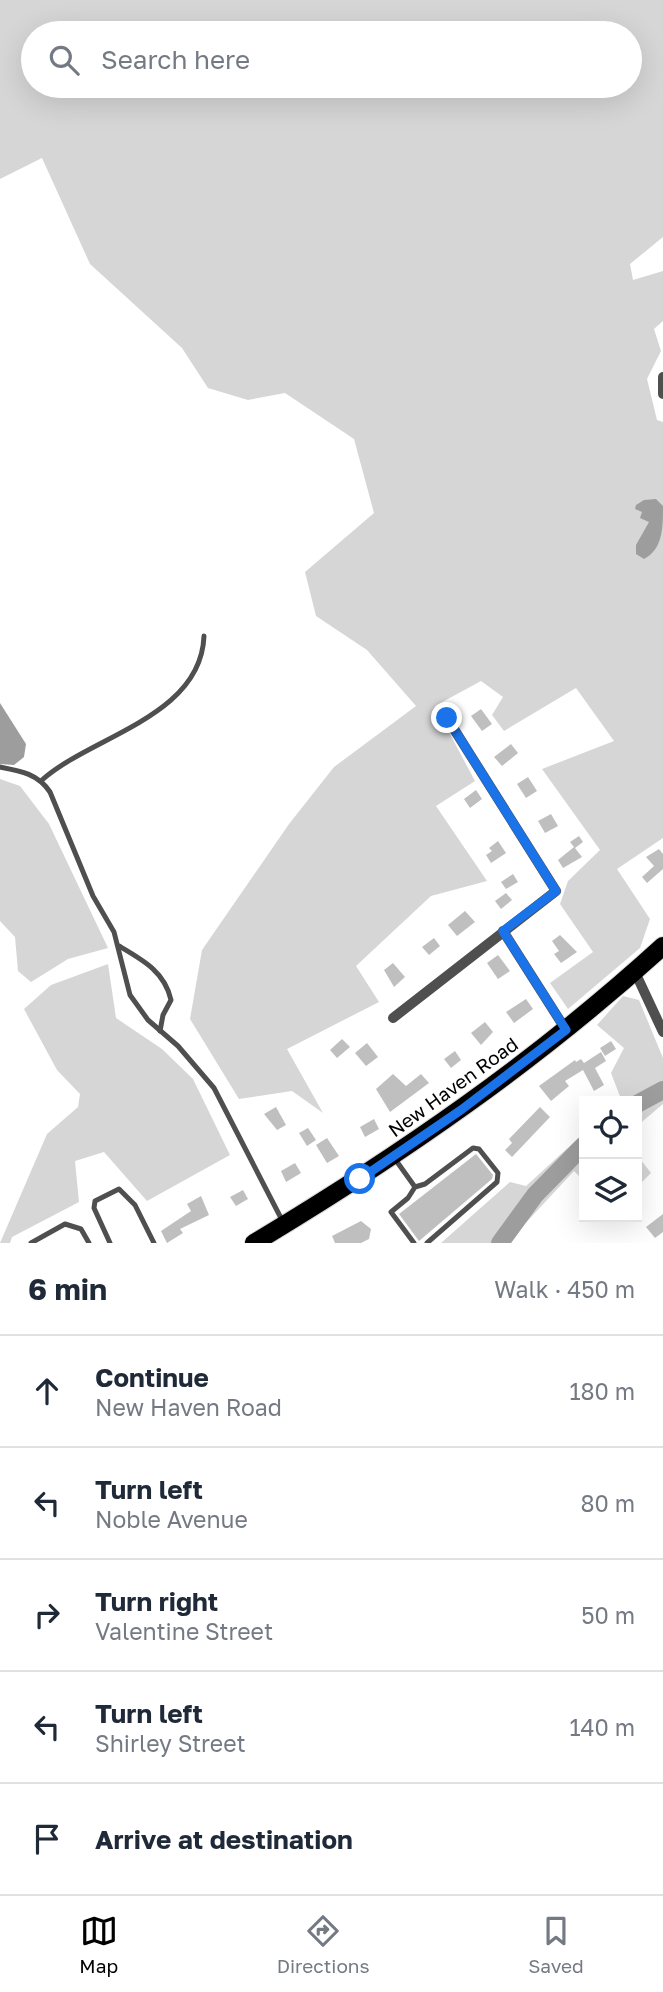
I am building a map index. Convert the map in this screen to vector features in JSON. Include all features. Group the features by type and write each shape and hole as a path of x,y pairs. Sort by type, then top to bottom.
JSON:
{"main road":[{"name":"New Haven Road","path":"254,1243 393,1157 471,1103 566,1030 663,946"}],"street":[{"path":"663,377 663,394"},
{"path":"393,1018 556,891 447,718"},
{"path":"503,931 566,1030"},
{"path":"635,972 663,1032"}],"lane":[{"path":"42,780 71,759 114,738 161,709 187,681 203,656 204,636"},
{"path":"0,766 23,771 42,780 93,895 119,946 130,995 148,1020 185,1053 214,1088 284,1225"},
{"path":"119,946 147,962 167,983 171,1000 163,1015 160,1031"},
{"path":"414,1243 391,1212 408,1198 415,1187 425,1184 473,1148 480,1149 498,1173 497,1182 426,1243"},
{"path":"393,1157 415,1187"},
{"path":"110,1243 94,1208 95,1201 119,1189 144,1219 154,1243"},
{"path":"31,1243 65,1224 81,1229 89,1243"}],"shaded area":[{"path":"0,0 663,0 663,237 630,264 633,280 663,271 663,321 654,329 661,351 647,379 657,420 663,422 663,838 617,869 650,919 640,948 568,1009 550,983 593,952 560,904 568,881 600,850 542,769 614,741 576,688 504,731 492,715 503,697 481,681 435,706 475,781 436,806 487,881 431,896 356,966 379,1002 287,1049 323,1113 292,1091 239,1099 190,1019 202,950 289,824 334,767 416,706 367,650 316,616 305,572 374,513 354,439 285,393 248,400 208,388 182,348 90,264 42,158 0,179"},
{"path":"656,499 663,506 661,537 655,550 644,559 636,554 636,545 649,522 640,518 642,512 635,509 636,505 644,500"},
{"path":"0,703 26,744 24,757 14,765 0,764"},
{"path":"0,779 20,786 49,824 108,948 68,959 31,982 18,971 15,937 0,921"},
{"path":"108,964 116,1018 162,1049 193,1079 230,1155 147,1201 104,1152 75,1161 79,1202 12,1237 10,1243 0,1243 47,1134 78,1107 80,1094 57,1070 24,1009 51,985"},
{"path":"623,996 639,1000 663,1058 663,1104 642,1122 642,1096 620,1096 611,1073 624,1048 597,1025"},
{"path":"579,1138 579,1176 574,1171 507,1243 441,1243 510,1182 526,1186"},
{"path":"642,1161 651,1173 642,1182"}],"building":[{"path":"481,709 492,724 482,731 471,716"},
{"path":"511,744 518,753 502,766 494,757"},
{"path":"528,777 537,791 526,798 517,784"},
{"path":"476,790 482,799 470,808 464,799"},
{"path":"551,814 558,826 545,833 538,821"},
{"path":"579,836 583,842 575,848 582,857 563,868 558,860 574,847 570,842"},
{"path":"498,841 506,853 491,863 486,855 492,851 489,848"},
{"path":"659,849 663,854 663,869 647,883 642,877 654,866 646,857"},
{"path":"513,874 518,882 506,889 501,882"},
{"path":"506,893 512,900 501,909 495,901"},
{"path":"465,911 475,922 457,936 448,925"},
{"path":"560,935 577,952 561,963 554,954 559,951 552,941"},
{"path":"434,938 440,946 429,955 422,947"},
{"path":"498,955 510,971 498,979 487,963"},
{"path":"393,963 405,977 394,987 384,970"},
{"path":"526,999 533,1009 514,1023 506,1012"},
{"path":"485,1022 493,1032 481,1045 471,1033"},
{"path":"342,1039 350,1047 337,1058 330,1050"},
{"path":"611,1041 616,1049 605,1056 600,1048"},
{"path":"367,1043 378,1057 366,1066 355,1053"},
{"path":"455,1051 461,1060 451,1068 444,1059"},
{"path":"601,1052 606,1061 595,1068 604,1085 594,1091 583,1070 565,1081 569,1086 551,1101 539,1086 575,1060 576,1062 581,1059 584,1063"},
{"path":"393,1074 406,1086 421,1074 429,1083 390,1112 376,1089"},
{"path":"276,1107 286,1125 277,1130 264,1114"},
{"path":"540,1107 550,1117 512,1157 505,1150 512,1143 509,1139"},
{"path":"374,1119 379,1129 365,1137 360,1127"},
{"path":"308,1128 316,1140 307,1146 299,1133"},
{"path":"327,1138 339,1156 327,1163 316,1145"},
{"path":"476,1154 493,1175 492,1179 419,1241 399,1214"},
{"path":"295,1163 301,1173 286,1182 281,1171"},
{"path":"243,1190 248,1199 236,1206 230,1197"},
{"path":"201,1196 209,1215 180,1229 183,1233 167,1243 161,1231 191,1211 187,1204"},
{"path":"663,1214 663,1232 655,1238 646,1227"},
{"path":"361,1221 371,1229 369,1239 361,1243 335,1243 332,1236"}],"waterway":[{"path":"642,1101 663,1090"},
{"path":"500,1243 535,1195 579,1150"}],"route":[{"path":"360,1179 461,1110 566,1030 503,931 556,891 447,718"}]}
